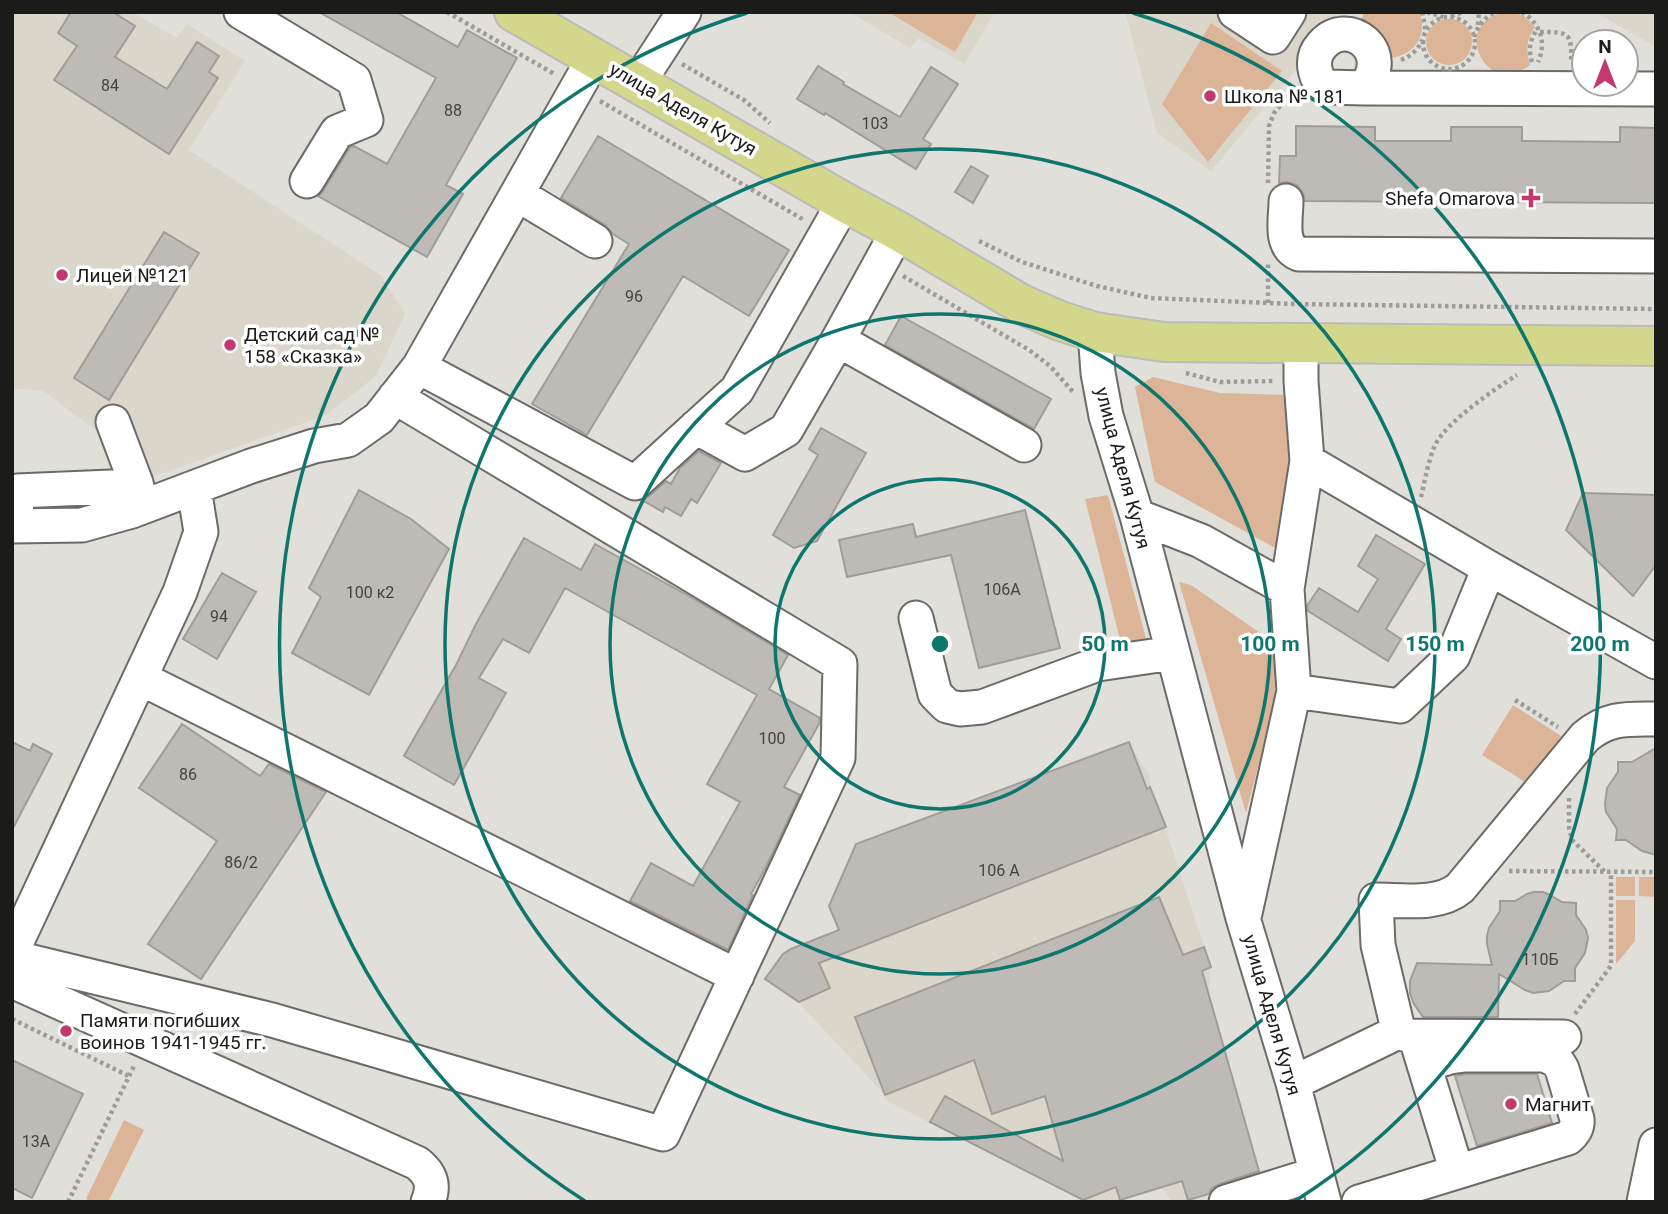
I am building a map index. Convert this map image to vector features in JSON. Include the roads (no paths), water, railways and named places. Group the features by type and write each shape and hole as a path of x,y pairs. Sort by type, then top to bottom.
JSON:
{"main road":[{"name":"улица Аделя Кутуя","path":"514,12 586,73 648,68 835,217 889,247 1060,321 1095,332"},
{"path":"1095,332 1164,342 1656,346"}],"street":[{"path":"241,12 354,80 366,120 337,132 306,181"},
{"path":"648,68 684,12"},
{"path":"1235,12 1281,25 1314,65 1319,81 1334,88 1656,89"},
{"path":"1314,65 1315,56 1325,42 1340,34 1357,37 1365,42 1374,56 1374,74 1364,88"},
{"path":"14,526 82,525 137,509 251,466 314,446 348,440 379,418 419,367 586,73"},
{"path":"517,194 595,241"},
{"path":"1286,201 1286,243 1293,252 1299,254 1656,256"},
{"path":"419,367 635,483 737,390 835,217"},
{"path":"696,428 745,454 786,430 889,247"},
{"name":"улица Аделя Кутуя","path":"1095,332 1098,373 1106,416 1137,516 1243,918 1293,1083 1320,1188"},
{"path":"838,340 1024,445"},
{"path":"1243,918 1294,691 1287,589 1307,461 1301,344"},
{"path":"194,488 201,532 180,592 12,954 272,1020 663,1134 838,758 840,664 396,397"},
{"path":"113,422 136,483 137,509"},
{"path":"1307,461 1656,662"},
{"path":"1137,516 1201,541 1287,589"},
{"path":"1294,691 1400,706 1453,656 1489,568"},
{"path":"916,618 935,694 947,706 960,709 982,707 1098,664 1173,653"},
{"path":"140,678 737,976"},
{"path":"1457,1172 1379,953 1376,900 1435,900 1455,892 1593,730 1614,720 1656,719"},
{"path":"12,981 417,1163 431,1178 433,1187 428,1202"},
{"path":"1293,1083 1413,1044 1561,1037"},
{"path":"1359,1202 1568,1138 1577,1124 1562,1069 1557,1061 1545,1055 1450,1057 1413,1044"},
{"path":"1644,1202 1656,1145"},
{"path":"1226,1202 1320,1188"}],"place":[{"name":"Школа № 181","path":"1210,96"},
{"name":"Shefa Omarova","path":"1531,198"},
{"name":"Лицей №121","path":"62,275"},
{"name":"Детский сад № 158 «Сказка»","path":"230,345"},
{"name":"Памяти погибших воинов 1941-1945 гг.","path":"66,1031"},
{"name":"Магнит","path":"1511,1104"}]}
